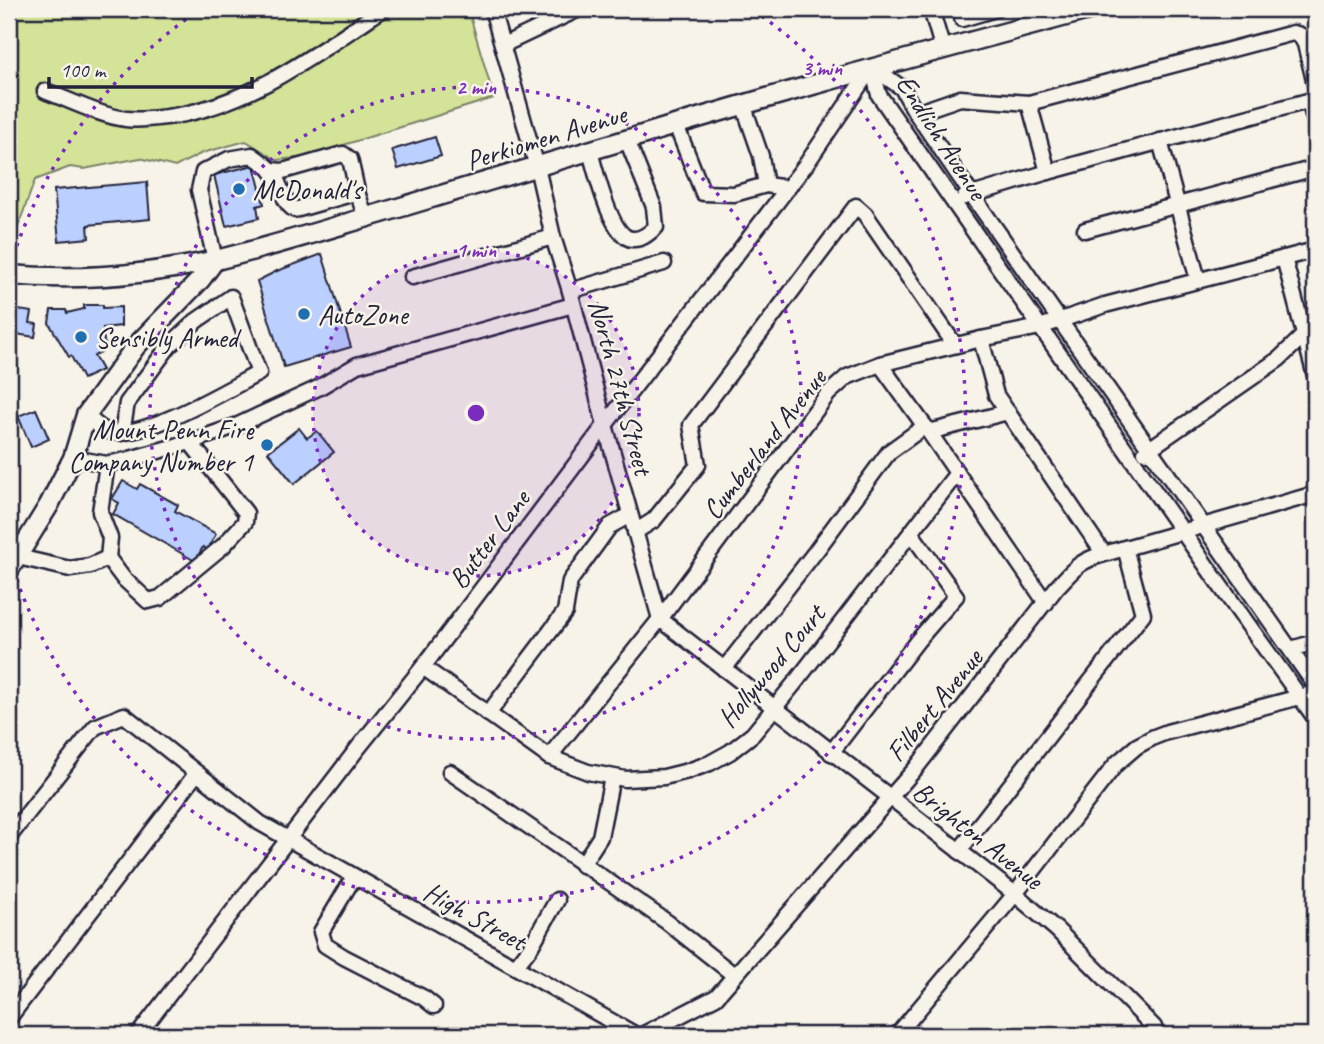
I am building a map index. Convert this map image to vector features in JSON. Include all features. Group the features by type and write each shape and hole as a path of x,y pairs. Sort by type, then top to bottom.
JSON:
{"main road":[{"name":"Perkiomen Avenue","path":"9,275 96,276 159,270 215,260 366,218 743,104 943,50 1037,16 1091,9"},
{"path":"13,563 49,505 73,458 86,415 136,345 201,279 215,260"}],"street":[{"path":"45,91 124,119 149,120 181,115 218,106 258,88 289,71 383,9"},
{"name":"North 27th Street","path":"492,9 660,619"},
{"path":"503,45 579,9"},
{"path":"931,9 943,50"},
{"path":"962,19 996,9"},
{"path":"916,113 960,98 1029,103 1293,33 1300,35 1304,44 1315,84"},
{"name":"Endlich Avenue","path":"872,68 902,88 972,194 1315,685"},
{"name":"Endlich Avenue","path":"872,68 879,95 1258,639 1308,695 1315,718"},
{"name":"Butter Lane","path":"138,1035 423,667 807,163 872,68"},
{"path":"953,200 1312,100 1315,122"},
{"path":"1029,103 1048,172"},
{"path":"743,104 761,156 766,185"},
{"path":"676,125 703,193 734,194 766,185 788,188"},
{"path":"590,151 604,200 617,227 624,236 632,239 646,236 656,227 654,207 627,140"},
{"path":"1160,141 1198,281"},
{"path":"271,170 283,171 343,154 350,159 366,218"},
{"path":"215,260 199,190 203,172 229,159 253,155 271,170 288,206 295,210 351,194 358,195"},
{"path":"1085,230 1315,168"},
{"path":"635,532 654,520 698,465 691,425 856,206 865,214 955,345"},
{"path":"412,277 553,237"},
{"name":"Cumberland Avenue","path":"550,757 660,619 828,394 847,377 880,364 1040,327 1105,305 1315,250"},
{"path":"1284,258 1315,376"},
{"path":"73,458 107,464 190,442 238,425 318,388 357,365 572,298 664,263"},
{"path":"86,415 108,432 122,433 169,420 259,373 231,297 196,321 169,346 127,403 122,433"},
{"path":"1133,460 1279,359 1304,335"},
{"path":"981,339 996,395 1104,554"},
{"path":"880,364 1046,603"},
{"path":"724,669 889,452 927,429 1008,412"},
{"path":"107,464 100,512 110,538 108,558 123,578 148,601 160,598 223,546 245,522 246,513 190,442"},
{"name":"Hollywood Court","path":"423,667 550,757 587,772 641,779 688,771 730,752 753,734 957,473"},
{"name":"Filbert Avenue","path":"642,1035 716,997 890,798 1079,564 1104,554 1315,494"},
{"path":"488,714 565,612 570,581 610,527 630,515"},
{"path":"831,753 911,649 956,596 911,533"},
{"path":"959,851 1143,614 1125,548"},
{"path":"13,563 70,569 90,566 108,558"},
{"name":"Brighton Avenue","path":"660,619 1015,894 1057,930 1151,1031"},
{"path":"1290,649 1315,642"},
{"path":"898,1035 1015,894 1116,764 1137,746 1167,732 1308,695"},
{"name":"High Street","path":"9,837 95,727 124,715 260,823 288,841 636,1035"},
{"path":"450,772 667,922 734,975"},
{"path":"9,1018 197,774"},
{"path":"582,865 600,837 612,777"},
{"path":"355,877 321,932 325,945 424,998 433,1006"},
{"path":"516,967 557,900"}],"green space":[{"path":"9,9 468,9 494,98 305,157 277,160 246,141 202,153 175,167 140,158 84,169 70,167 35,180 13,240 9,241 9,174 19,162 9,160"}],"building":[{"path":"435,137 441,156 398,169 392,150"},
{"name":"McDonald's","path":"254,165 264,204 257,206 259,218 226,226 214,175"},
{"path":"147,182 150,219 88,225 89,238 59,241 54,190"},
{"name":"AutoZone","path":"322,254 351,347 284,367 257,281"},
{"path":"84,305 121,307 121,326 103,328 104,342 108,348 94,356 102,370 83,379 49,323 51,310 66,310 67,313 84,309"},
{"path":"12,309 32,312 30,323 37,324 35,337 9,333"},
{"path":"36,409 49,439 31,447 18,416"},
{"path":"299,428 307,438 317,431 334,452 294,484 268,452"},
{"path":"123,481 137,489 140,484 178,505 175,511 216,534 207,550 203,547 195,561 113,514 119,503 112,499"}],"waterway":[{"path":"450,1035 458,1030"}],"place":[{"name":"McDonald's","path":"239,189"},
{"name":"AutoZone","path":"304,314"},
{"name":"Sensibly Armed","path":"81,337"},
{"name":"Mount Penn Fire Company Number 1","path":"267,445"}]}
